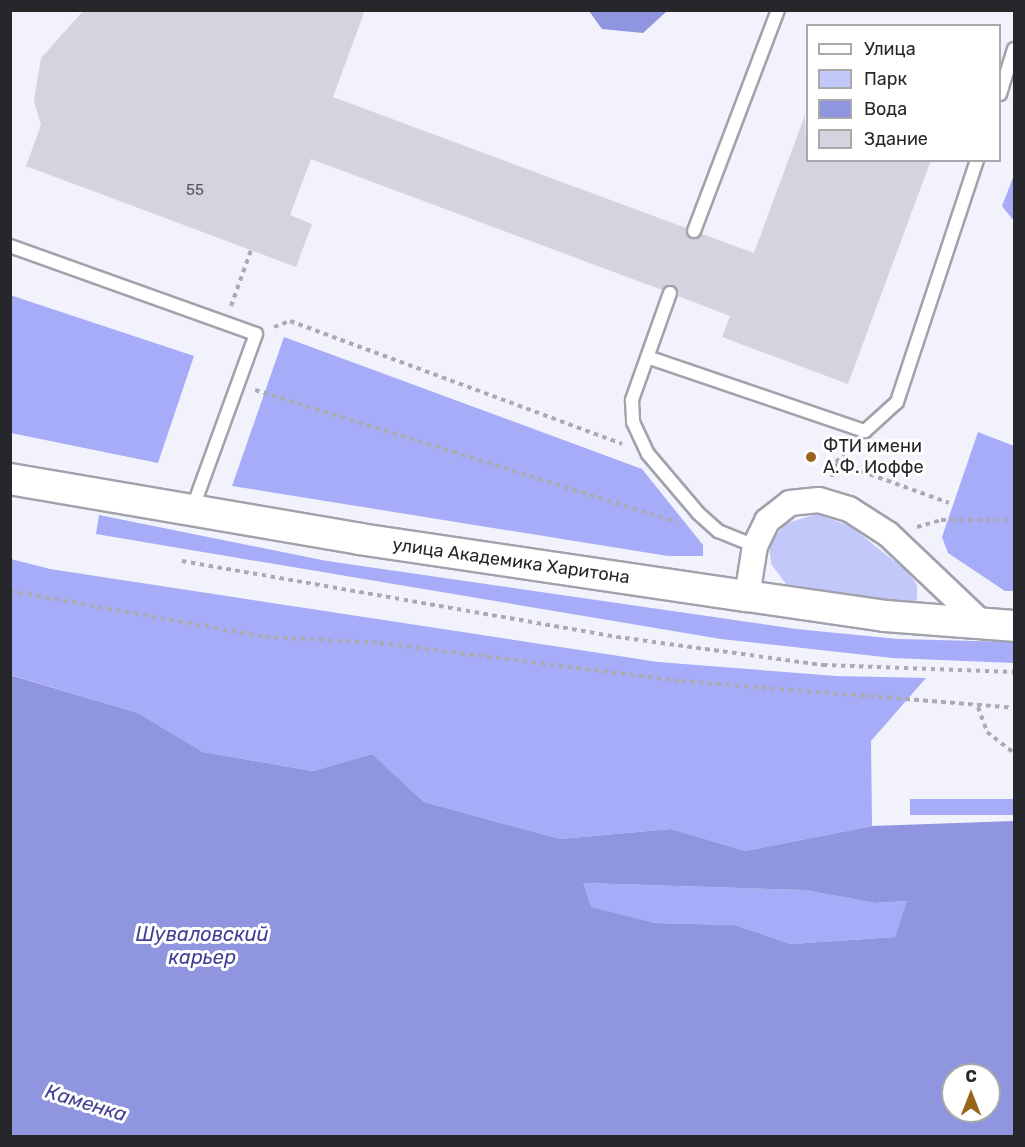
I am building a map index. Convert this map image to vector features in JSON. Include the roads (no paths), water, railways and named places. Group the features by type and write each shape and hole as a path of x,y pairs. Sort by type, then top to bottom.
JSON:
{"street":[{"name":"улица Академика Харитона","path":"10,478 192,512 747,596 885,616 1014,626"},
{"path":"747,596 755,546 767,520 790,503 819,500 849,509 888,534 984,625"}],"lane":[{"path":"694,231 778,10"},
{"path":"1001,87 1014,49"},
{"path":"650,358 865,431 897,402 976,162"},
{"path":"10,246 256,334 192,512"},
{"path":"670,293 654,334 650,358 632,400 633,422 648,454 718,531 755,546"}],"water":[{"path":"589,11 667,11 643,33 602,29"},
{"name":"Шуваловский карьер","path":"10,675 138,713 203,752 313,771 372,754 424,802 560,839 671,829 746,851 872,826 1014,821 1014,1136 11,1136","holes":["583,883 805,890 875,903 907,901 895,937 791,944 735,925 656,923 591,907"]}],"place":[{"name":"ФТИ имени А.Ф. Иоффе","path":"811,457"}],"water label":[{"name":"Каменка","path":"86,1103"}]}
